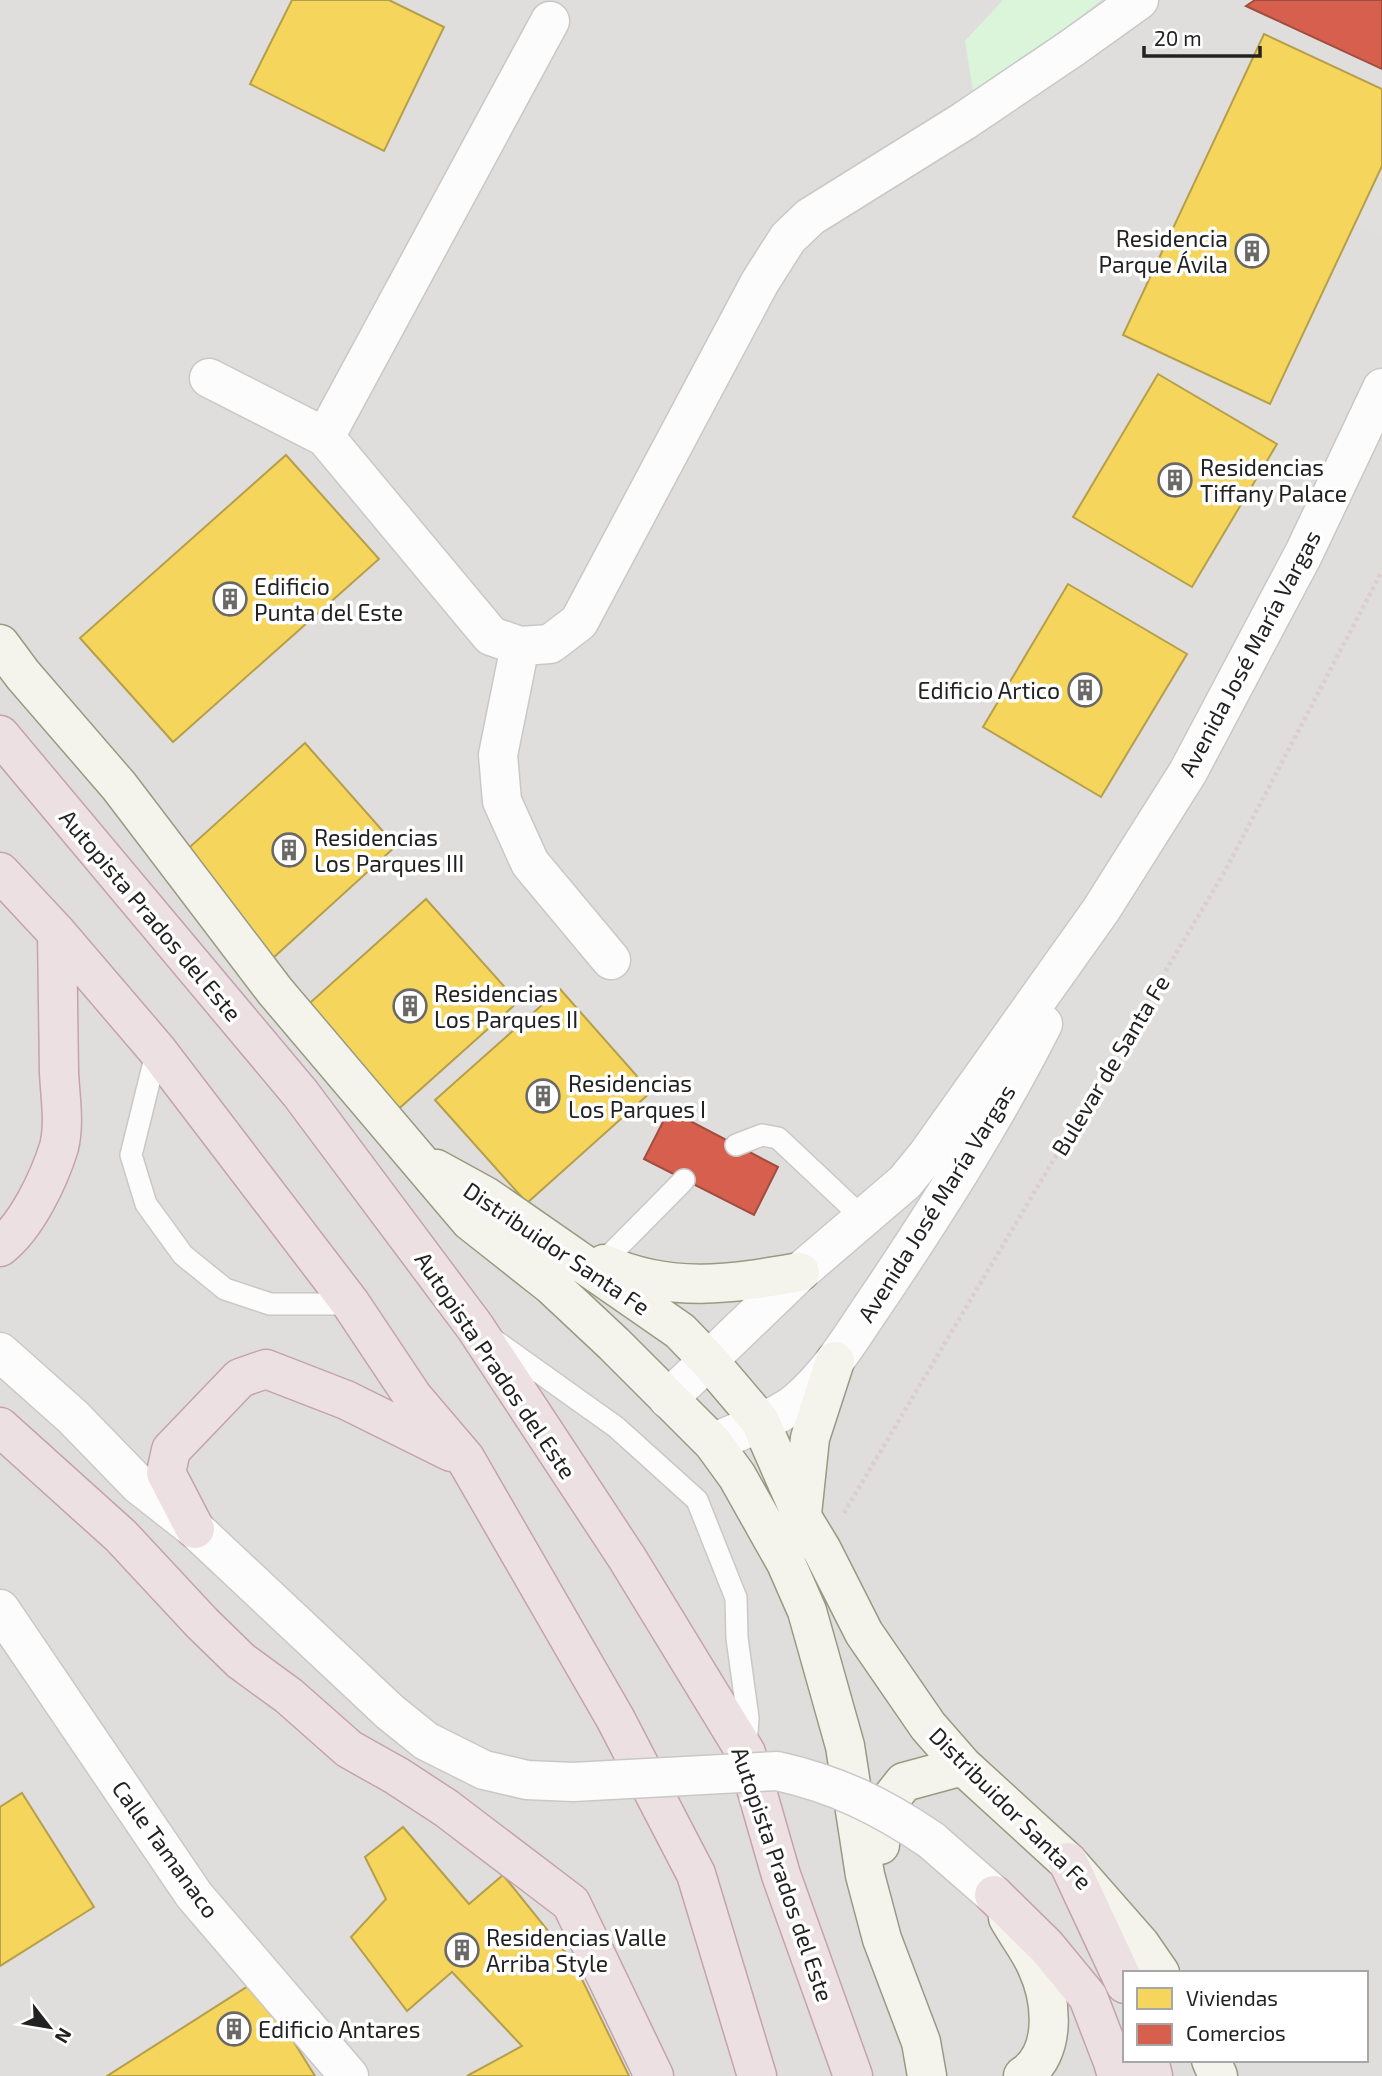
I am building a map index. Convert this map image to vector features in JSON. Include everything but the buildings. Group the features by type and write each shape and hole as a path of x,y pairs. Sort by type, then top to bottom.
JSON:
{"highway":[{"name":"Autopista Prados del Este","path":"0,734 300,1093 475,1328 627,1558 746,1753 781,1875 853,2076"},
{"path":"0,872 57,933 158,1050 351,1304 414,1397 466,1458 615,1718 696,1874 757,2076"},
{"path":"0,1247 25,1220 47,1177 59,1145 62,1110 57,933"},
{"path":"195,1530 166,1473 170,1450 240,1378 266,1369 346,1400 466,1458"},
{"path":"0,1427 121,1536 241,1661 289,1696 349,1749 446,1808 571,1903 654,2076"},
{"path":"1068,1862 1123,1980"},
{"path":"994,1895 1046,1946 1088,1997 1117,2076"}],"street":[{"path":"209,378 325,438 491,636 520,646 550,644 579,622 760,282 788,238 810,217 960,107 1072,48 1139,0"},
{"path":"325,438 550,21"},
{"name":"Avenida José María Vargas","path":"668,1399 800,1272 905,1182 1101,910 1188,772 1304,553 1382,388"},
{"path":"0,644 23,675 119,786 275,991 419,1160"},
{"path":"520,646 498,755 502,802 530,863 611,960"},
{"name":"Avenida José María Vargas","path":"713,1443 791,1407 816,1385 835,1361 914,1244 1023,1064 1101,910"},
{"name":"Distribuidor Santa Fe","path":"419,1160 487,1197 680,1331 709,1361 760,1421 802,1517 864,1633 928,1726 963,1766 1068,1862 1140,1944 1159,1971"},
{"name":"Distribuidor Santa Fe","path":"419,1160 470,1222 551,1285 713,1443 737,1476 786,1563 807,1611 845,1746 865,1875 881,1939 924,2059 945,2076"},
{"path":"530,1228 602,1263 660,1282 708,1285 800,1272"},
{"path":"0,1352 73,1417 139,1485 195,1530 390,1712 426,1741 484,1770 527,1780 573,1782 777,1771 802,1776 877,1806 931,1840 994,1895 1036,1965 1047,1998 1048,2027 1044,2052 1023,2076"},
{"path":"802,1517 810,1438 835,1361"},
{"name":"Calle Tamanaco","path":"0,1609 194,1895 349,2076"},
{"path":"881,1939 880,1837 889,1801 904,1782 963,1766"}],"lane":[{"path":"158,1050 131,1155 146,1204 183,1255 225,1289 270,1304 351,1304"},
{"path":"736,1145 762,1135 778,1138 863,1218"},
{"path":"602,1263 684,1180"},
{"path":"475,1328 616,1427 697,1500 736,1598 737,1638 748,1718 746,1753"}],"path":[{"name":"Bulevar de Santa Fe","path":"822,1550 1225,871 1382,571"}],"shaded area":[{"path":"0,0 1382,0 1382,2076 0,2076"},
{"path":"1382,171 1382,235 1355,227"}],"green space":[{"path":"1003,0 1101,0 975,104 965,41"}],"place":[{"name":"Residencia Parque Ávila","path":"1252,251"},
{"name":"Residencias Tiffany Palace","path":"1175,480"},
{"name":"Edificio Punta del Este","path":"230,599"},
{"name":"Edificio Artico","path":"1085,690"},
{"name":"Residencias Los Parques III","path":"289,850"},
{"name":"Residencias Los Parques II","path":"410,1006"},
{"name":"Residencias Los Parques I","path":"543,1096"},
{"name":"Residencias Valle Arriba Style","path":"462,1950"},
{"name":"Edificio Antares","path":"234,2029"}]}
